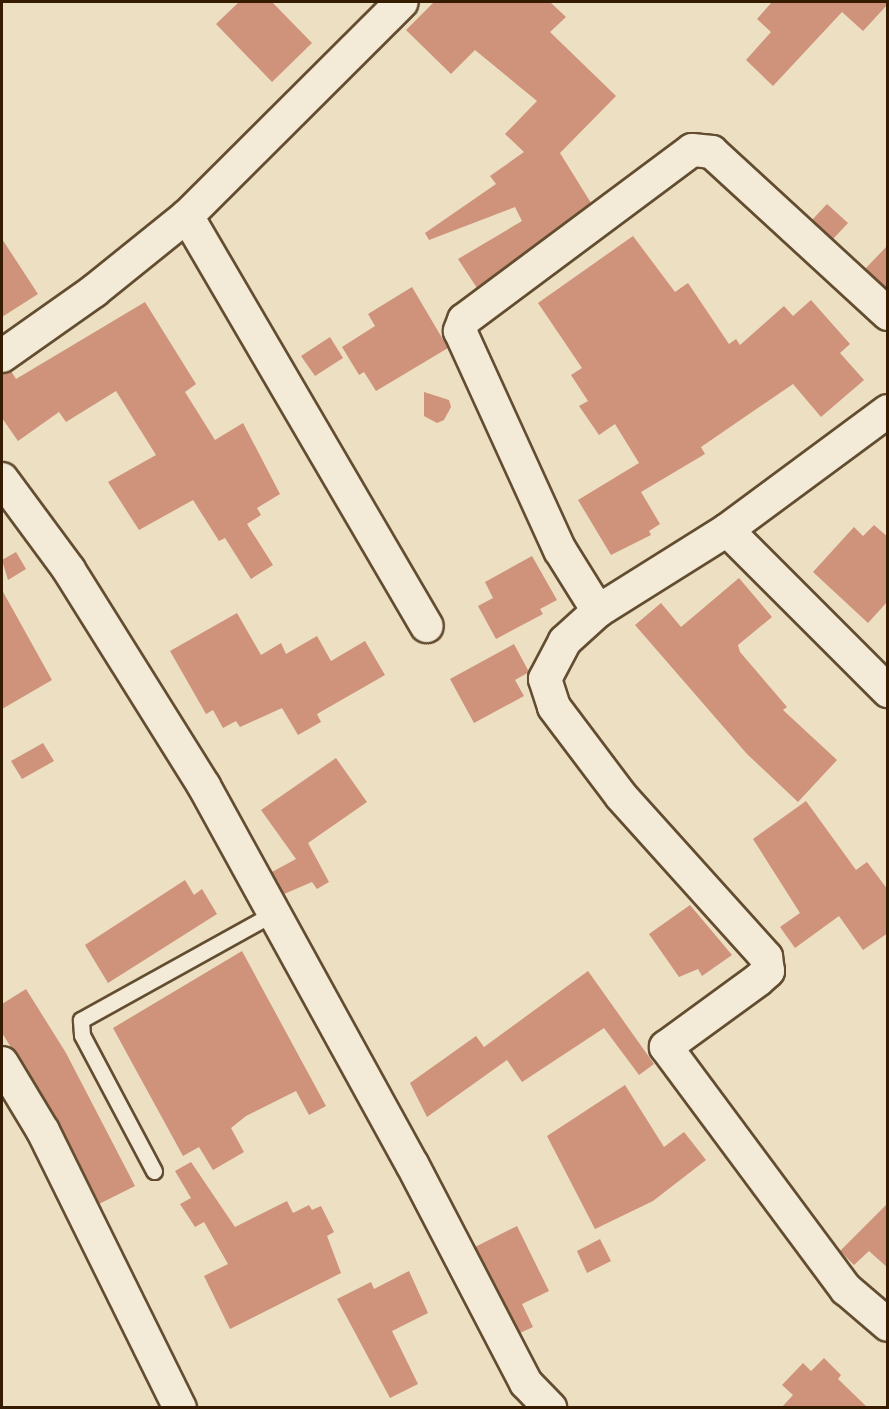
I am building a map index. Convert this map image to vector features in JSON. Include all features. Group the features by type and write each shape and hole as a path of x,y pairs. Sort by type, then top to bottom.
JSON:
{"street":[{"path":"2,356 94,291 187,216 402,2"},
{"path":"598,611 560,550 509,448 460,331 464,320 692,150 712,152 888,314"},
{"path":"187,216 427,626"},
{"path":"888,411 727,530 598,611 565,641 545,679 554,707 621,796 766,957 768,971 759,980 666,1047 846,1289 888,1325"},
{"path":"2,479 69,570 204,786 412,1164 525,1383 550,1407"},
{"path":"727,530 888,691"},
{"path":"2,1063 43,1131 180,1407"}],"lane":[{"path":"154,1171 82,1035 81,1020 274,913"}],"building":[{"path":"239,2 272,2 312,43 272,82 216,24"},
{"path":"434,2 550,2 566,17 550,32 616,96 560,153 591,203 477,288 458,259 522,221 515,207 429,240 425,233 496,184 490,176 524,152 505,134 537,101 475,50 451,74 406,30"},
{"path":"772,2 888,2 888,4 863,31 842,12 773,86 746,60 771,32 757,19"},
{"path":"827,204 848,223 833,239 812,220"},
{"path":"633,236 675,292 688,283 729,344 736,339 740,345 784,306 793,316 811,300 850,344 840,353 864,380 821,417 793,384 701,447 705,454 641,492 660,524 649,531 651,535 611,555 578,500 639,463 615,424 599,435 579,406 588,401 571,375 582,368 538,303"},
{"path":"2,239 38,294 2,317"},
{"path":"888,245 888,289 865,269"},
{"path":"412,287 448,348 376,391 364,372 359,375 342,347 375,326 368,314"},
{"path":"145,302 196,384 185,392 215,440 243,423 280,494 257,508 261,515 247,524 273,565 251,579 225,538 219,541 193,500 139,530 108,482 156,455 116,391 66,422 59,412 18,441 2,418 2,374 11,371 16,379"},
{"path":"330,337 343,358 315,376 301,356"},
{"path":"424,392 449,400 451,407 444,420 437,423 424,416"},
{"path":"874,525 888,537 888,601 868,623 813,572 854,527 863,536"},
{"path":"16,552 26,569 8,580 2,560"},
{"path":"532,556 557,600 540,609 543,614 496,639 478,606 493,598 485,582"},
{"path":"739,578 772,617 738,645 740,652 787,707 783,710 837,760 798,802 747,754 635,625 661,603 681,627"},
{"path":"2,590 52,680 2,709"},
{"path":"237,613 261,655 281,643 286,654 317,636 331,661 365,641 385,675 317,714 321,722 298,735 282,708 240,727 236,721 223,728 213,710 206,714 170,651"},
{"path":"514,644 529,672 515,680 524,696 474,723 450,679"},
{"path":"43,743 54,761 22,779 11,761"},
{"path":"336,758 367,802 308,843 329,882 317,889 312,882 284,894 272,872 296,859 261,810"},
{"path":"806,801 856,870 867,862 888,890 888,933 863,950 839,916 795,948 780,927 800,913 753,839"},
{"path":"185,880 194,895 202,889 217,914 108,983 85,945"},
{"path":"690,905 732,955 702,976 698,969 679,977 649,934"},
{"path":"242,951 326,1106 309,1115 296,1091 246,1116 231,1128 244,1152 213,1170 199,1147 183,1156 113,1028"},
{"path":"588,971 654,1064 639,1075 604,1028 522,1082 507,1060 427,1117 410,1083 476,1036 484,1047"},
{"path":"26,989 66,1053 135,1186 99,1204 58,1122 2,1033 2,1004"},
{"path":"625,1085 664,1147 684,1132 706,1160 653,1201 595,1229 547,1136"},
{"path":"191,1162 235,1227 287,1201 293,1213 309,1205 312,1210 321,1206 334,1232 327,1236 341,1273 230,1329 204,1276 228,1264 204,1222 195,1227 180,1204 191,1198 175,1171"},
{"path":"888,1203 888,1268 869,1251 854,1265 840,1251"},
{"path":"517,1226 549,1291 522,1304 533,1327 520,1333 475,1247"},
{"path":"600,1239 611,1261 587,1273 577,1251"},
{"path":"409,1271 428,1313 392,1331 418,1384 390,1398 337,1299 371,1282 374,1289"},
{"path":"824,1358 841,1375 838,1379 867,1407 782,1407 793,1395 782,1385 803,1363 811,1371"}]}
